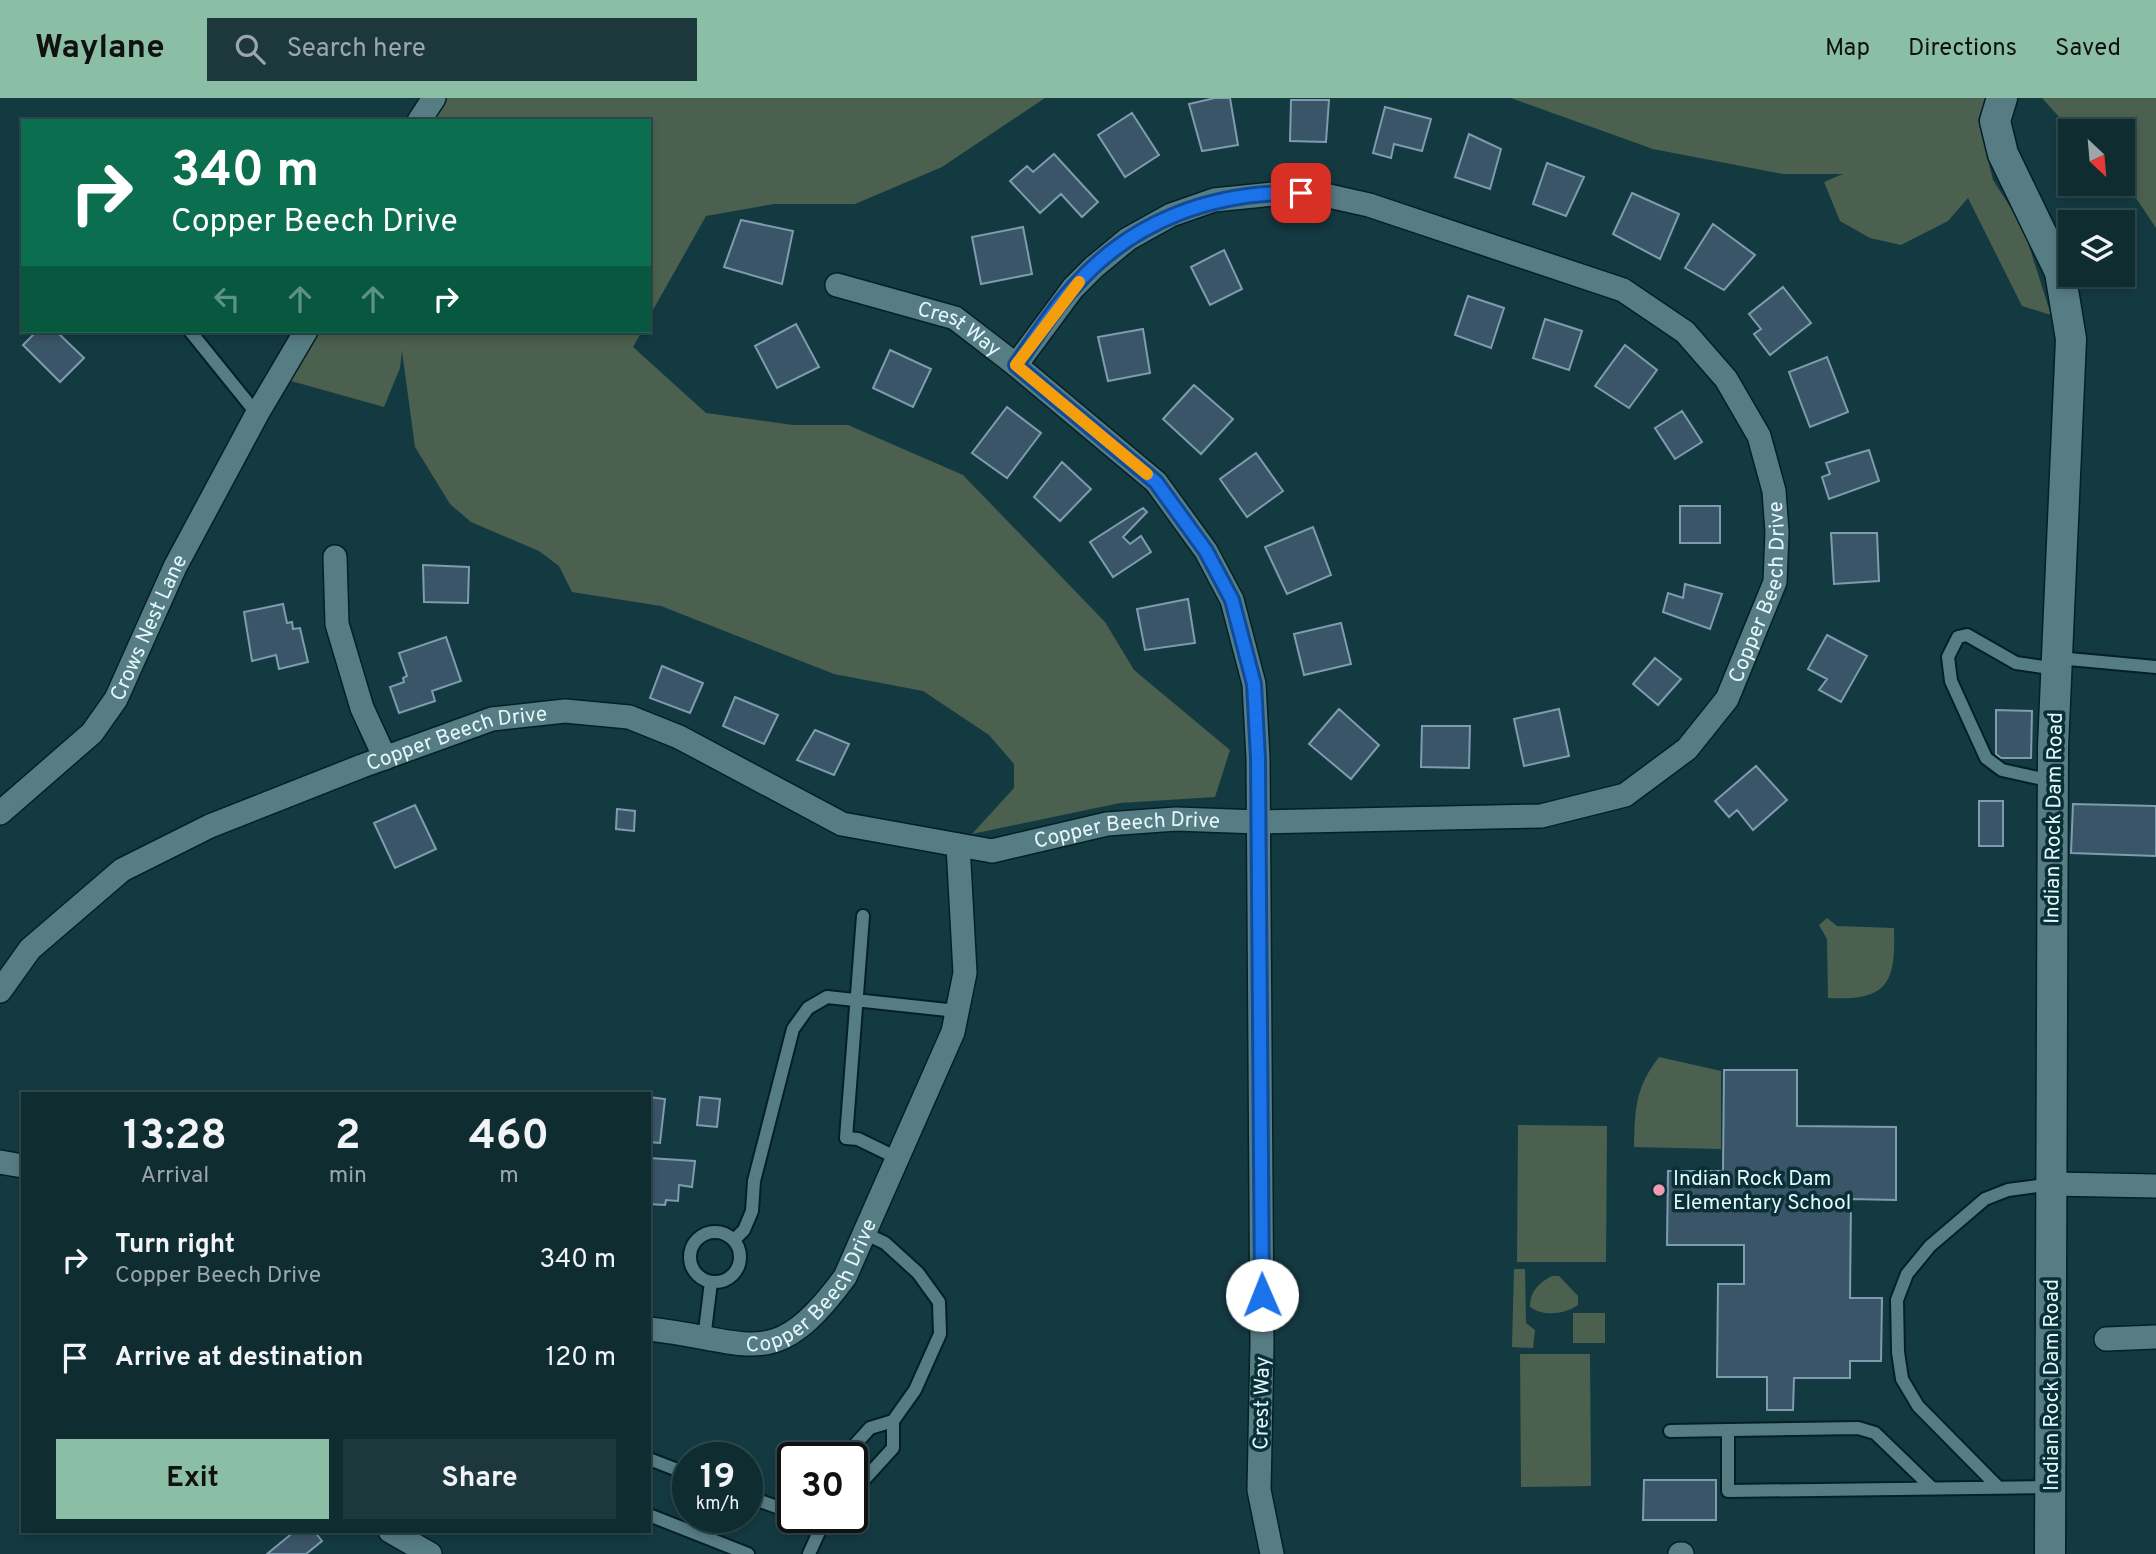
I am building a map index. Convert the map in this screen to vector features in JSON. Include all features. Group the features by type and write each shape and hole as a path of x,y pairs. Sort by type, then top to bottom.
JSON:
{"street":[{"path":"420,119 434,98"},
{"name":"Indian Rock Dam Road","path":"2001,98 1995,121 2003,154 2060,272 2070,328 2053,781 2050,1554"},
{"name":"Copper Beech Drive","path":"0,991 30,949 122,870 210,826 492,719 565,711 629,717 679,737 842,824 992,850 1107,824 1176,819 1259,822 1541,816 1625,795 1687,749 1727,699 1775,582 1777,531 1774,491 1759,436 1744,404 1707,354 1685,332 1623,290 1369,205 1320,194 1270,194 1213,200 1171,215 1139,233 1073,288 1016,365"},
{"name":"Crest Way","path":"837,285 955,318 1016,365 1156,482 1206,551 1232,600 1254,684 1259,822 1262,1344 1259,1490 1272,1554"},
{"name":"Crows Nest Lane","path":"0,813 92,733 116,699 175,567 257,414 305,333"},
{"path":"335,557 337,624 362,708 385,758"},
{"name":"Copper Beech Drive","path":"651,1329 753,1346 784,1339 824,1306 845,1276 866,1234 953,1032 964,972 958,845"},
{"path":"0,1162 21,1166"},
{"path":"2052,1184 2156,1186"},
{"path":"2106,1339 2156,1337"},
{"path":"393,1533 430,1554"}],"lane":[{"path":"192,333 257,414"},
{"path":"2053,781 2002,770 1986,758 1951,681 1948,657 1958,638 1967,635 2016,663 2156,667"},
{"path":"863,916 846,1138 858,1139 899,1159"},
{"path":"734,1240 744,1230 752,1211 754,1181 793,1029 808,1008 827,997 957,1012"},
{"path":"1997,1486 1918,1406 1902,1379 1897,1300 1907,1274 1930,1246 1985,1199 2008,1190 2052,1184"},
{"path":"718,1232 734,1240 738,1248 739,1265 728,1279 711,1282 702,1280 691,1267 690,1249 701,1236 709,1233 718,1232"},
{"path":"866,1234 885,1243 918,1273 939,1302 940,1334 915,1390 893,1421 893,1448 868,1475"},
{"path":"704,1339 711,1282"},
{"path":"857,1442 870,1428 893,1421"},
{"path":"1670,1431 1858,1428 1875,1433 1932,1488"},
{"path":"1728,1430 1728,1491 2051,1487"},
{"path":"651,1460 672,1468"},
{"path":"651,1517 748,1554"},
{"path":"809,1554 819,1533"}],"green space":[{"path":"444,98 1045,98 942,167 855,204 774,204 706,216 651,313 651,119 428,119"},
{"path":"1511,98 1990,98 1978,119 1993,180 2023,227 2051,315 2022,306 1968,198 1948,221 1901,245 1870,238 1840,221 1824,182 1843,174 1783,174 1653,149"},
{"path":"2042,98 2156,98 2156,228 2135,196 2135,119 2061,119"},
{"path":"310,333 641,333 633,347 706,413 793,425 848,425 963,475 1105,622 1134,670 1230,750 1215,797 1120,803 972,834 1014,788 1014,764 989,735 923,691 834,674 661,606 572,592 559,566 539,551 471,522 450,504 415,447 402,351 400,368 384,407 284,379"},
{"path":"1827,918 1837,926 1894,928 1890,976 1875,992 1848,998 1828,998 1827,939 1819,925"},
{"path":"1659,1057 1721,1071 1721,1149 1634,1147 1638,1099 1645,1079"},
{"path":"1518,1125 1607,1126 1606,1262 1517,1262"},
{"path":"1514,1269 1525,1269 1526,1323 1535,1330 1533,1348 1512,1347"},
{"path":"1552,1276 1559,1276 1578,1296 1578,1305 1567,1311 1554,1313 1530,1307 1536,1288"},
{"path":"1573,1313 1605,1313 1605,1343 1573,1343"},
{"path":"1520,1354 1590,1354 1591,1486 1521,1487"}],"building":[{"path":"1215,98 1230,98 1238,145 1202,151 1189,104"},
{"path":"1291,100 1329,100 1326,142 1290,141"},
{"path":"1385,107 1431,119 1422,151 1394,144 1391,158 1373,153"},
{"path":"1132,113 1159,155 1125,177 1098,135"},
{"path":"1469,134 1501,149 1490,189 1455,177"},
{"path":"1054,154 1098,202 1082,217 1061,194 1040,213 1010,181 1027,166 1033,172"},
{"path":"1547,163 1584,177 1566,216 1533,204"},
{"path":"1632,193 1679,214 1660,259 1613,234"},
{"path":"741,220 793,231 782,284 724,267"},
{"path":"1713,224 1755,255 1724,290 1685,268"},
{"path":"1023,227 1032,274 981,284 972,237"},
{"path":"1224,250 1242,289 1210,305 1191,267"},
{"path":"1783,287 1811,323 1770,355 1754,334 1761,329 1749,314"},
{"path":"1468,296 1504,308 1491,348 1455,335"},
{"path":"1545,319 1582,331 1569,370 1533,358"},
{"path":"796,324 819,367 777,388 755,346"},
{"path":"1143,329 1150,373 1108,381 1098,337"},
{"path":"35,333 58,333 84,358 60,382 23,345"},
{"path":"1625,345 1657,370 1629,408 1595,386"},
{"path":"890,350 931,369 913,407 873,388"},
{"path":"1827,357 1848,412 1810,427 1789,372"},
{"path":"1194,385 1233,419 1201,454 1163,419"},
{"path":"1007,407 1041,433 1007,478 972,453"},
{"path":"1682,411 1702,442 1675,459 1655,428"},
{"path":"1869,450 1879,481 1829,499 1822,477 1830,474 1826,463"},
{"path":"1256,453 1283,491 1247,517 1220,479"},
{"path":"1062,462 1091,489 1060,521 1034,497"},
{"path":"1680,506 1720,506 1720,543 1680,543"},
{"path":"1143,508 1147,512 1123,537 1130,544 1141,536 1151,552 1113,577 1090,542"},
{"path":"1313,527 1331,575 1287,594 1265,547"},
{"path":"1831,533 1877,533 1879,581 1834,584"},
{"path":"423,565 469,567 468,603 424,602"},
{"path":"1685,584 1722,594 1710,629 1663,612 1668,593 1683,598"},
{"path":"1188,599 1195,643 1145,650 1137,609"},
{"path":"283,604 287,623 292,622 293,629 300,628 308,662 279,669 276,655 252,661 244,612"},
{"path":"1341,623 1351,664 1304,675 1294,634"},
{"path":"1827,635 1867,656 1841,702 1819,690 1827,679 1808,669"},
{"path":"446,637 461,681 432,691 435,701 399,713 390,687 404,682 403,678 407,676 399,653"},
{"path":"1655,658 1681,679 1658,705 1633,684"},
{"path":"662,666 703,683 690,713 650,698"},
{"path":"735,697 778,715 764,744 723,726"},
{"path":"1339,709 1379,745 1351,779 1309,744"},
{"path":"1559,709 1569,756 1524,766 1514,719"},
{"path":"1996,710 2032,711 2031,758 2001,758 1996,754"},
{"path":"1422,726 1470,726 1469,768 1421,767"},
{"path":"815,730 849,744 834,775 797,760"},
{"path":"1756,766 1787,800 1753,830 1737,810 1729,817 1715,801"},
{"path":"1979,801 2003,801 2003,846 1979,846"},
{"path":"2073,804 2156,806 2156,856 2071,853"},
{"path":"415,805 436,849 395,868 374,823"},
{"path":"617,809 635,811 634,831 616,829"},
{"path":"1724,1070 1797,1070 1797,1126 1896,1127 1896,1200 1851,1199 1850,1298 1882,1298 1881,1361 1850,1361 1850,1378 1794,1378 1793,1410 1767,1410 1767,1377 1717,1377 1718,1284 1744,1284 1744,1245 1667,1245 1668,1171 1723,1171"},
{"path":"651,1097 665,1099 660,1143 651,1142"},
{"path":"700,1097 720,1099 717,1127 697,1125"},
{"path":"651,1158 695,1161 692,1187 679,1185 678,1201 666,1200 665,1205 651,1204"},
{"path":"1644,1480 1716,1480 1716,1520 1643,1520"},
{"path":"293,1533 316,1533 322,1541 306,1554 267,1554"}],"slow traffic":[{"path":"1079,282 1016,365 1147,474"}],"place":[{"name":"Indian Rock Dam Elementary School","path":"1659,1190"}],"route":[{"path":"1262,1295 1258,758 1254,684 1238,621 1232,600 1206,551 1156,482 1016,365 1073,288 1128,239 1171,215 1213,200 1245,195 1301,193"}]}
